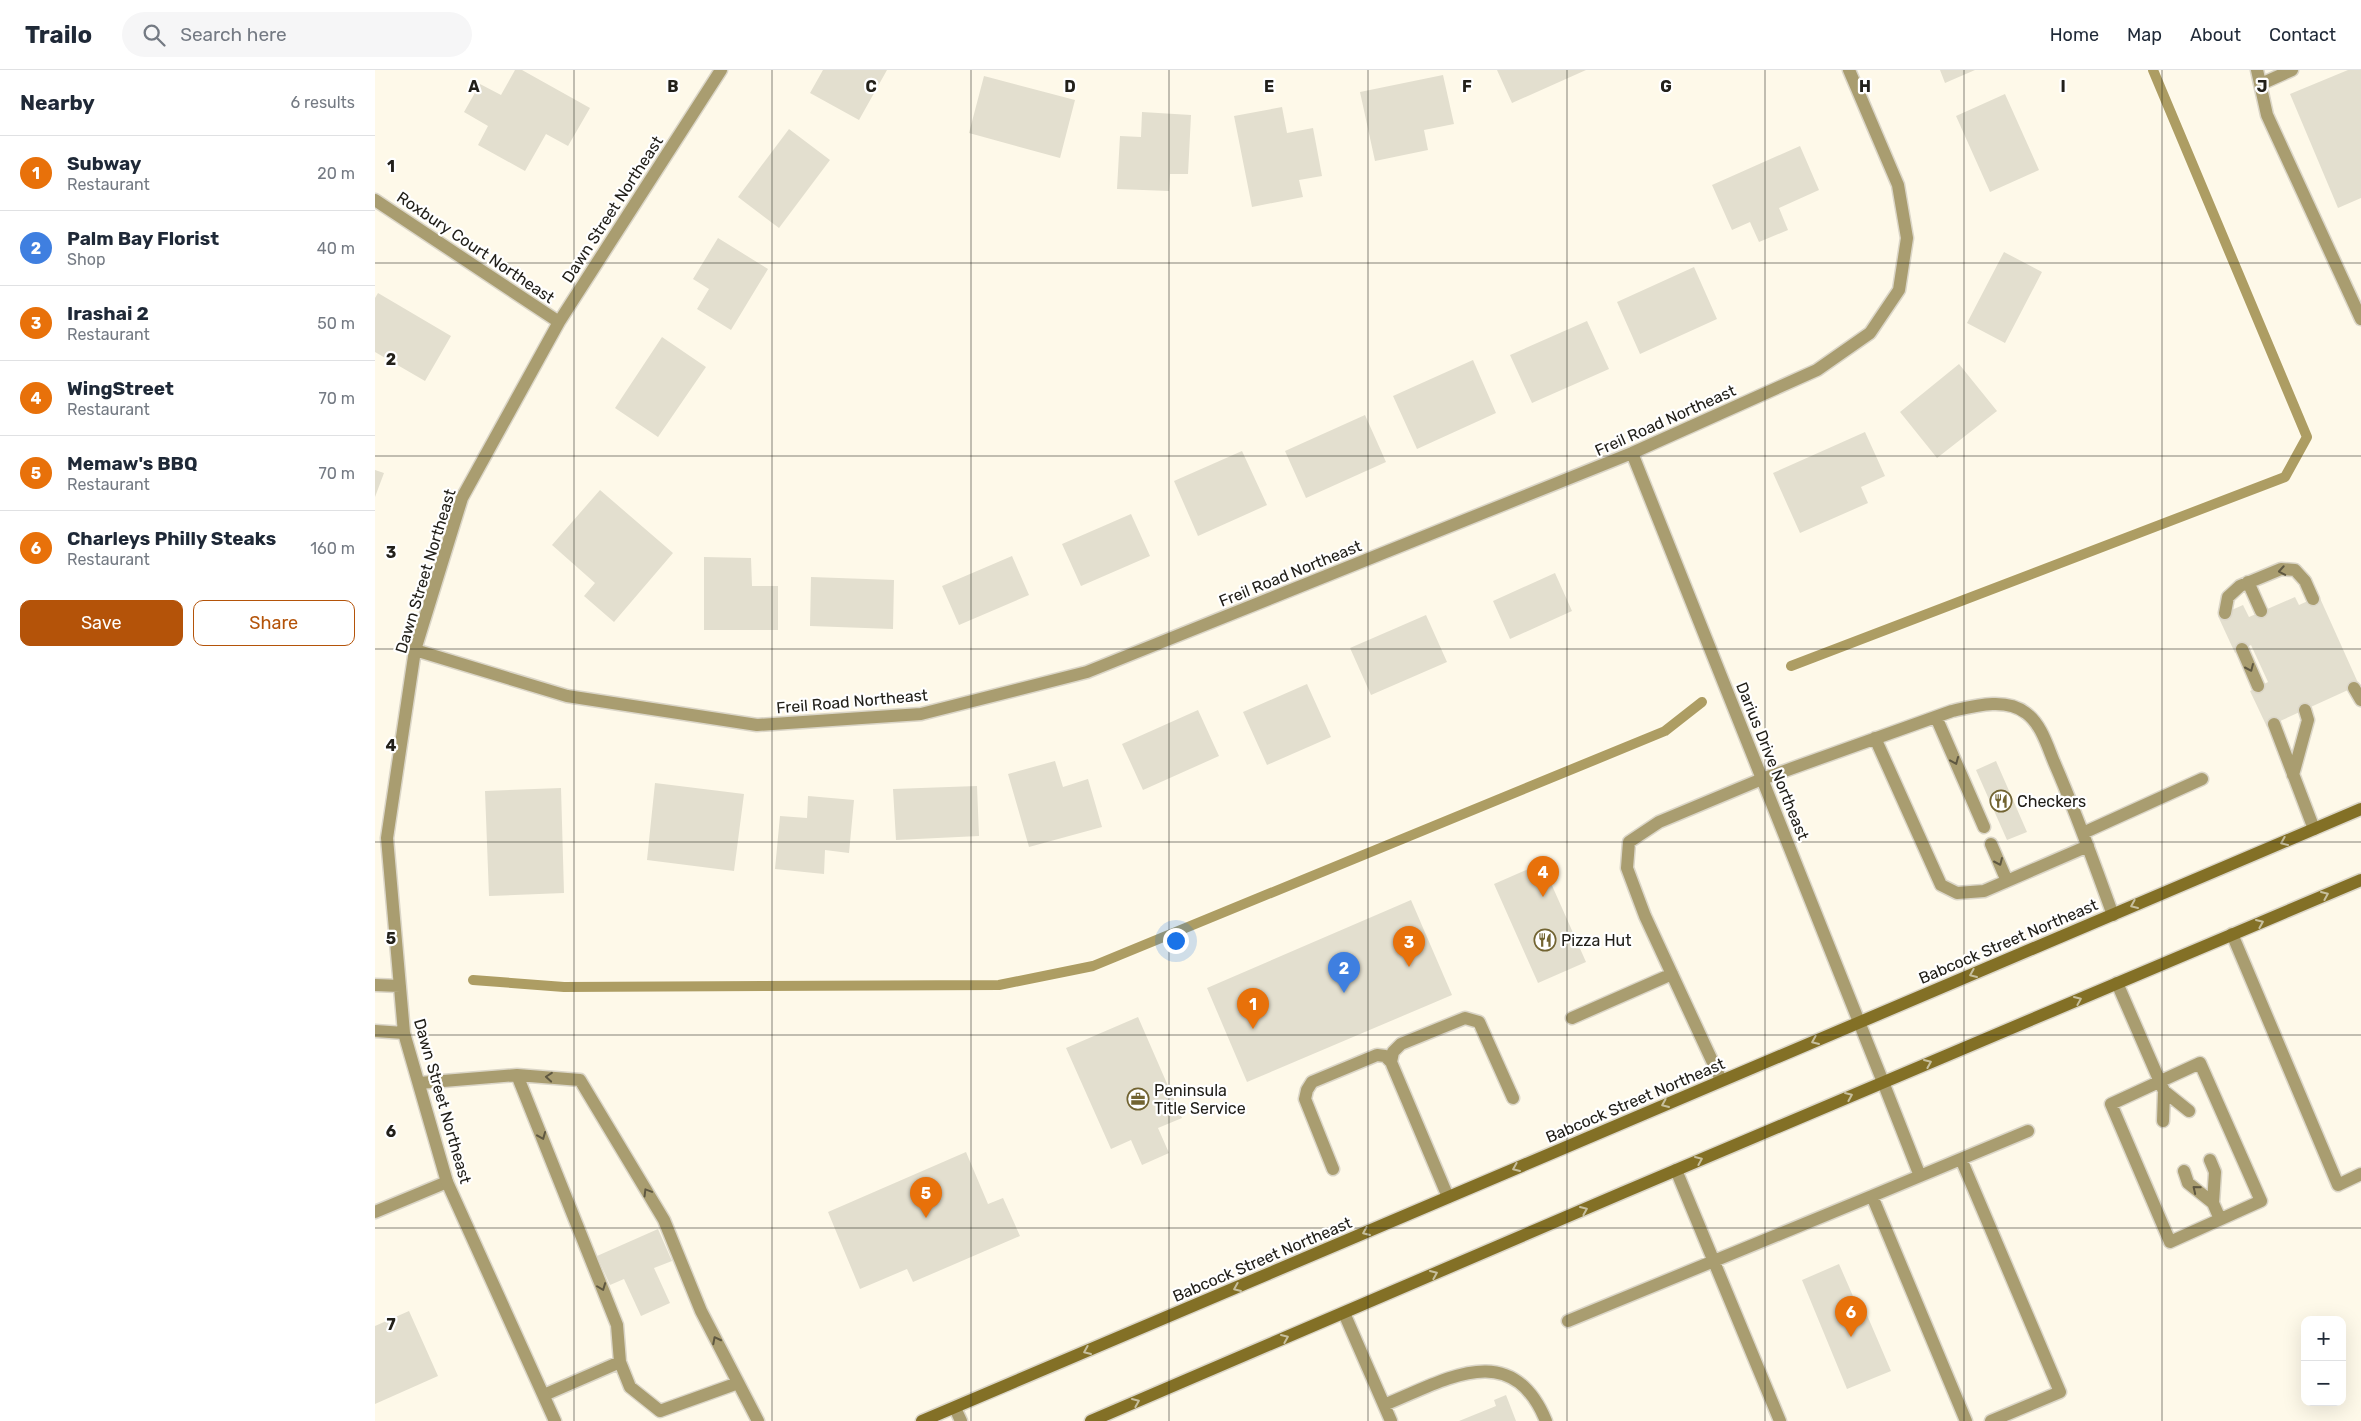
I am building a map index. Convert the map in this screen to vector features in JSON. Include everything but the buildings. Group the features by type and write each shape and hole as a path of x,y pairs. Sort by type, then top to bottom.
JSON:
{"main road":[{"name":"Babcock Street Northeast","path":"922,1421 1859,1021 2361,810"},
{"path":"1091,1421 1676,1170 2361,880"}],"street":[{"name":"Dawn Street Northeast","path":"555,1421 447,1182 404,1032 387,838 415,650 462,498 559,322 721,70"},
{"name":"Freil Road Northeast","path":"415,650 567,696 757,724 921,714 1087,672 1632,453 1817,370 1870,332 1899,290 1907,238 1898,185 1849,70"},
{"path":"2257,70 2267,115 2361,319"},
{"path":"2261,84 2292,70"},
{"name":"Roxbury Court Northeast","path":"375,200 559,322"},
{"name":"Darius Drive Northeast","path":"1632,453 1920,1176"},
{"path":"2225,613 2228,597 2240,586 2281,569 2295,570 2305,581 2313,599"},
{"path":"2248,582 2261,611"},
{"path":"2242,649 2258,686"},
{"path":"2353,688 2361,700"},
{"path":"1721,1080 1645,916 1627,868 1629,842 1659,822 1762,778 1952,711 1984,704 2007,705 2025,712 2039,729 2083,833 2113,915"},
{"path":"2293,775 2308,720 2305,710"},
{"path":"1936,717 1984,827"},
{"path":"2274,724 2313,830"},
{"path":"1875,738 1941,885 1957,893 1984,891 2088,846"},
{"path":"2083,833 2202,779"},
{"path":"1991,844 2007,881"},
{"path":"2232,934 2338,1184 2361,1174"},
{"path":"1572,1018 1672,974"},
{"path":"2117,983 2162,1086 2163,1121"},
{"path":"375,986 400,986"},
{"path":"1391,1062 1393,1052 1401,1044 1465,1018 1473,1018 1479,1022 1513,1098"},
{"path":"375,1030 404,1032"},
{"path":"1333,1168 1305,1099 1307,1090 1312,1082 1377,1055 1385,1056 1391,1062 1448,1197"},
{"path":"2200,1063 2261,1201 2170,1242 2111,1104 2162,1086 2200,1063"},
{"path":"419,1083 517,1075 580,1080 664,1220 701,1311 758,1421"},
{"path":"517,1075 617,1325 620,1362 630,1387 660,1411 738,1383"},
{"path":"2162,1086 2189,1112"},
{"path":"1568,1321 2028,1131"},
{"path":"1961,1159 2060,1392 1991,1421"},
{"path":"2210,1160 2215,1172 2213,1203"},
{"path":"1676,1170 1780,1421"},
{"path":"2184,1171 2189,1183 2213,1203 2220,1219"},
{"path":"375,1212 447,1182"},
{"path":"1872,1196 1966,1421"},
{"path":"1343,1313 1391,1421"},
{"path":"544,1395 620,1362"},
{"path":"1384,1405 1457,1376 1481,1370 1504,1373 1516,1380 1529,1392 1545,1419"},
{"path":"955,1408 961,1421"}],"waterway":[{"path":"1791,666 2285,477 2307,437 2153,70"},
{"path":"473,980 564,987 999,985 1093,966 1665,731 1702,702"}],"place":[{"name":"Checkers","path":"2001,801"},
{"name":"WingStreet","path":"1543,897"},
{"name":"Pizza Hut","path":"1545,940"},
{"name":"Irashai 2","path":"1409,967"},
{"name":"Palm Bay Florist","path":"1344,993"},
{"name":"Subway","path":"1253,1029"},
{"name":"Peninsula Title Service","path":"1138,1099"},
{"name":"Memaw's BBQ","path":"926,1218"},
{"name":"Charleys Philly Steaks","path":"1851,1337"}]}
